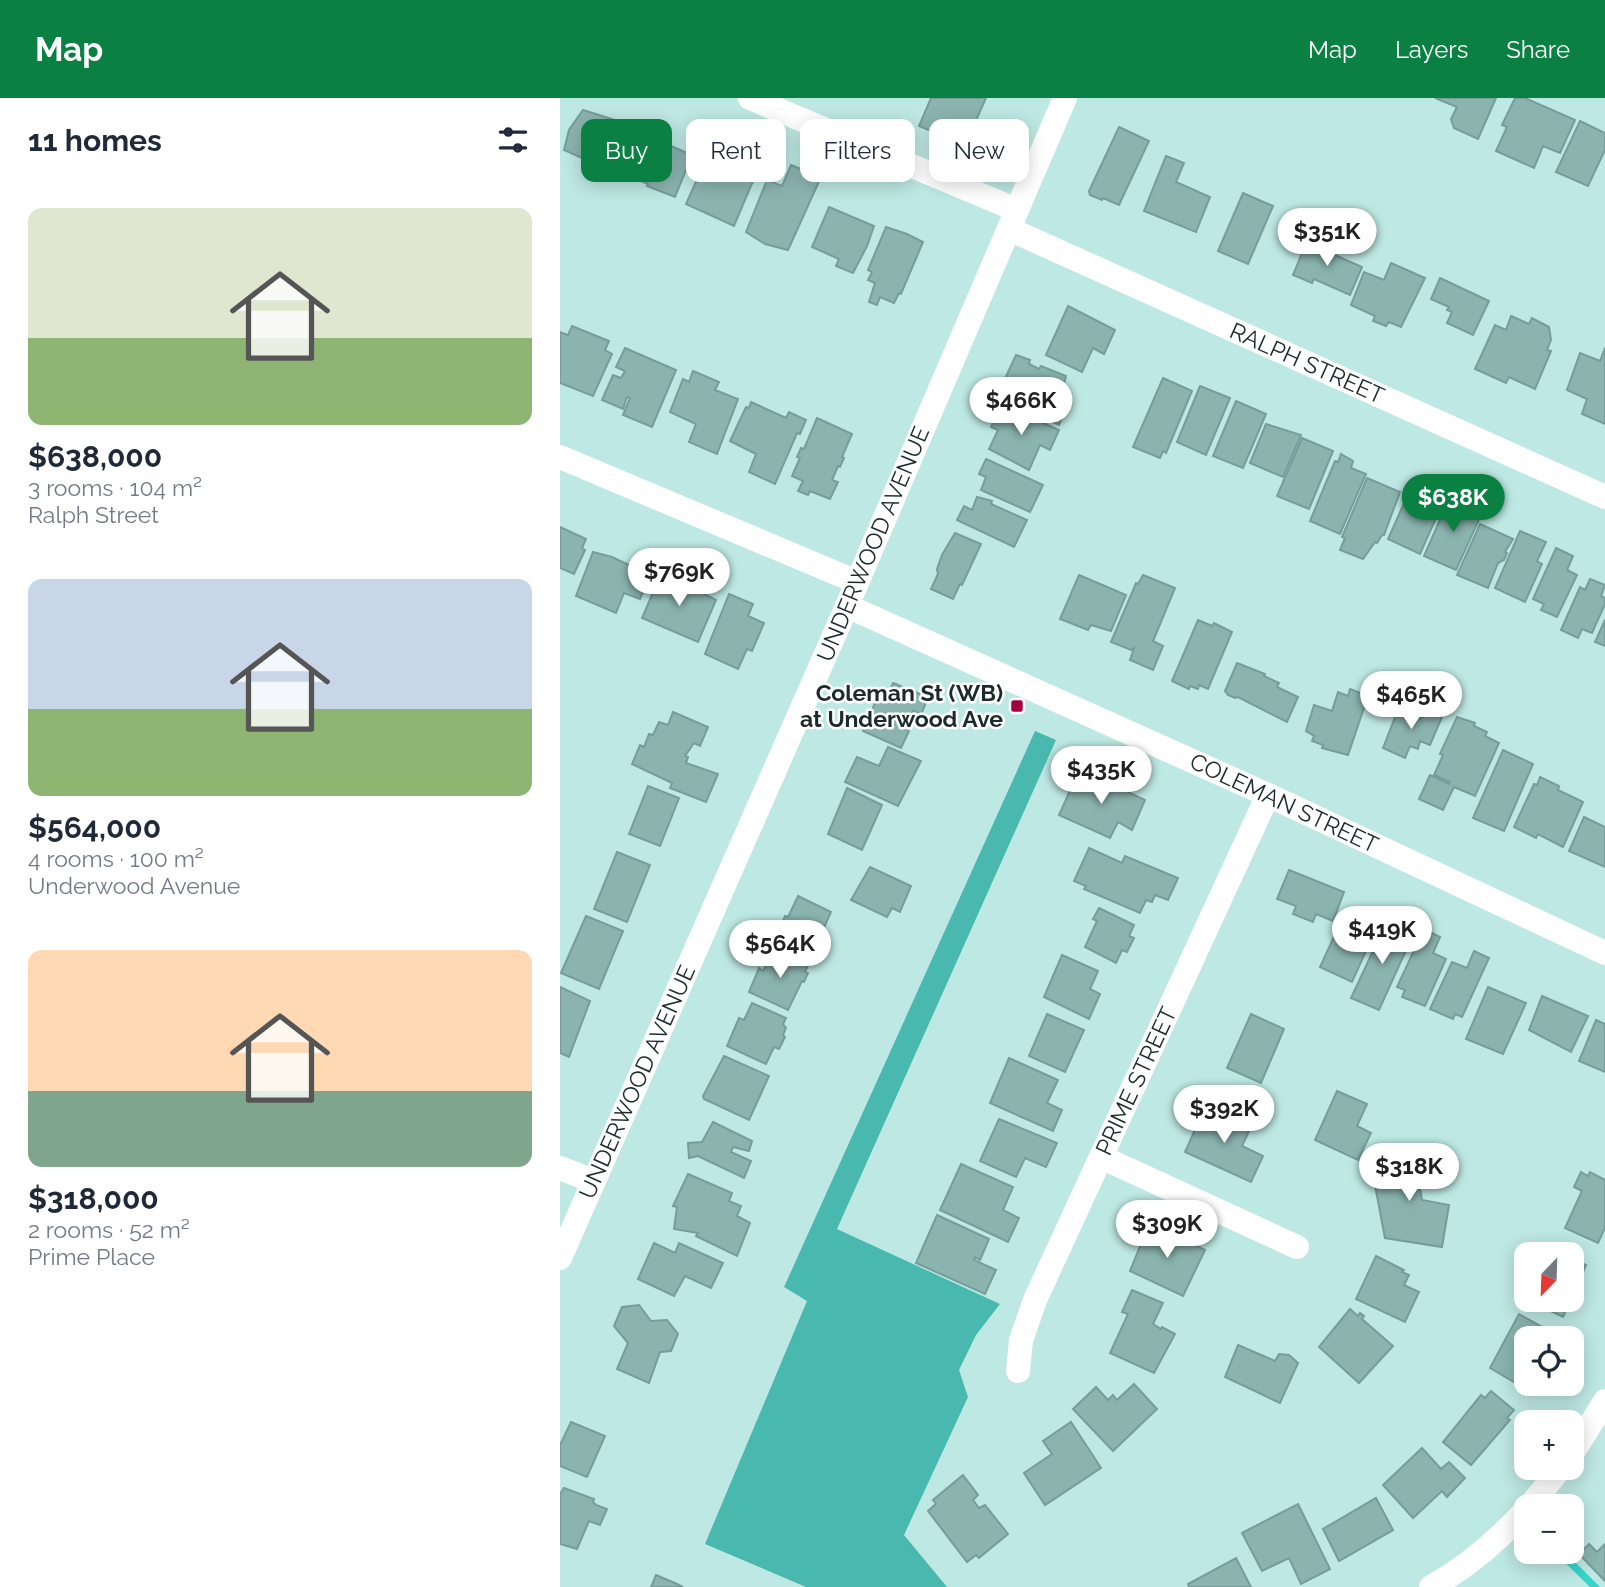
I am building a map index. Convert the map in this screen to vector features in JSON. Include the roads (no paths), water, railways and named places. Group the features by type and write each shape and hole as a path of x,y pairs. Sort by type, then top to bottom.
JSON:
{"street":[{"name":"RALPH STREET","path":"750,98 1605,497"},
{"name":"UNDERWOOD AVENUE","path":"560,1258 847,606 1065,98"},
{"path":"560,457 857,582"},
{"name":"COLEMAN STREET","path":"847,606 1268,794 1605,953"},
{"name":"PRIME STREET","path":"1018,1371 1026,1323 1268,794"},
{"path":"1101,1157 1297,1247"},
{"path":"560,1168 593,1181"},
{"path":"1584,1435 1605,1401"},
{"path":"1539,1494 1551,1480"},
{"path":"1444,1584 1514,1521"}],"place":[{"name":"Coleman St (WB) at Underwood Ave","path":"1017,706"}]}
